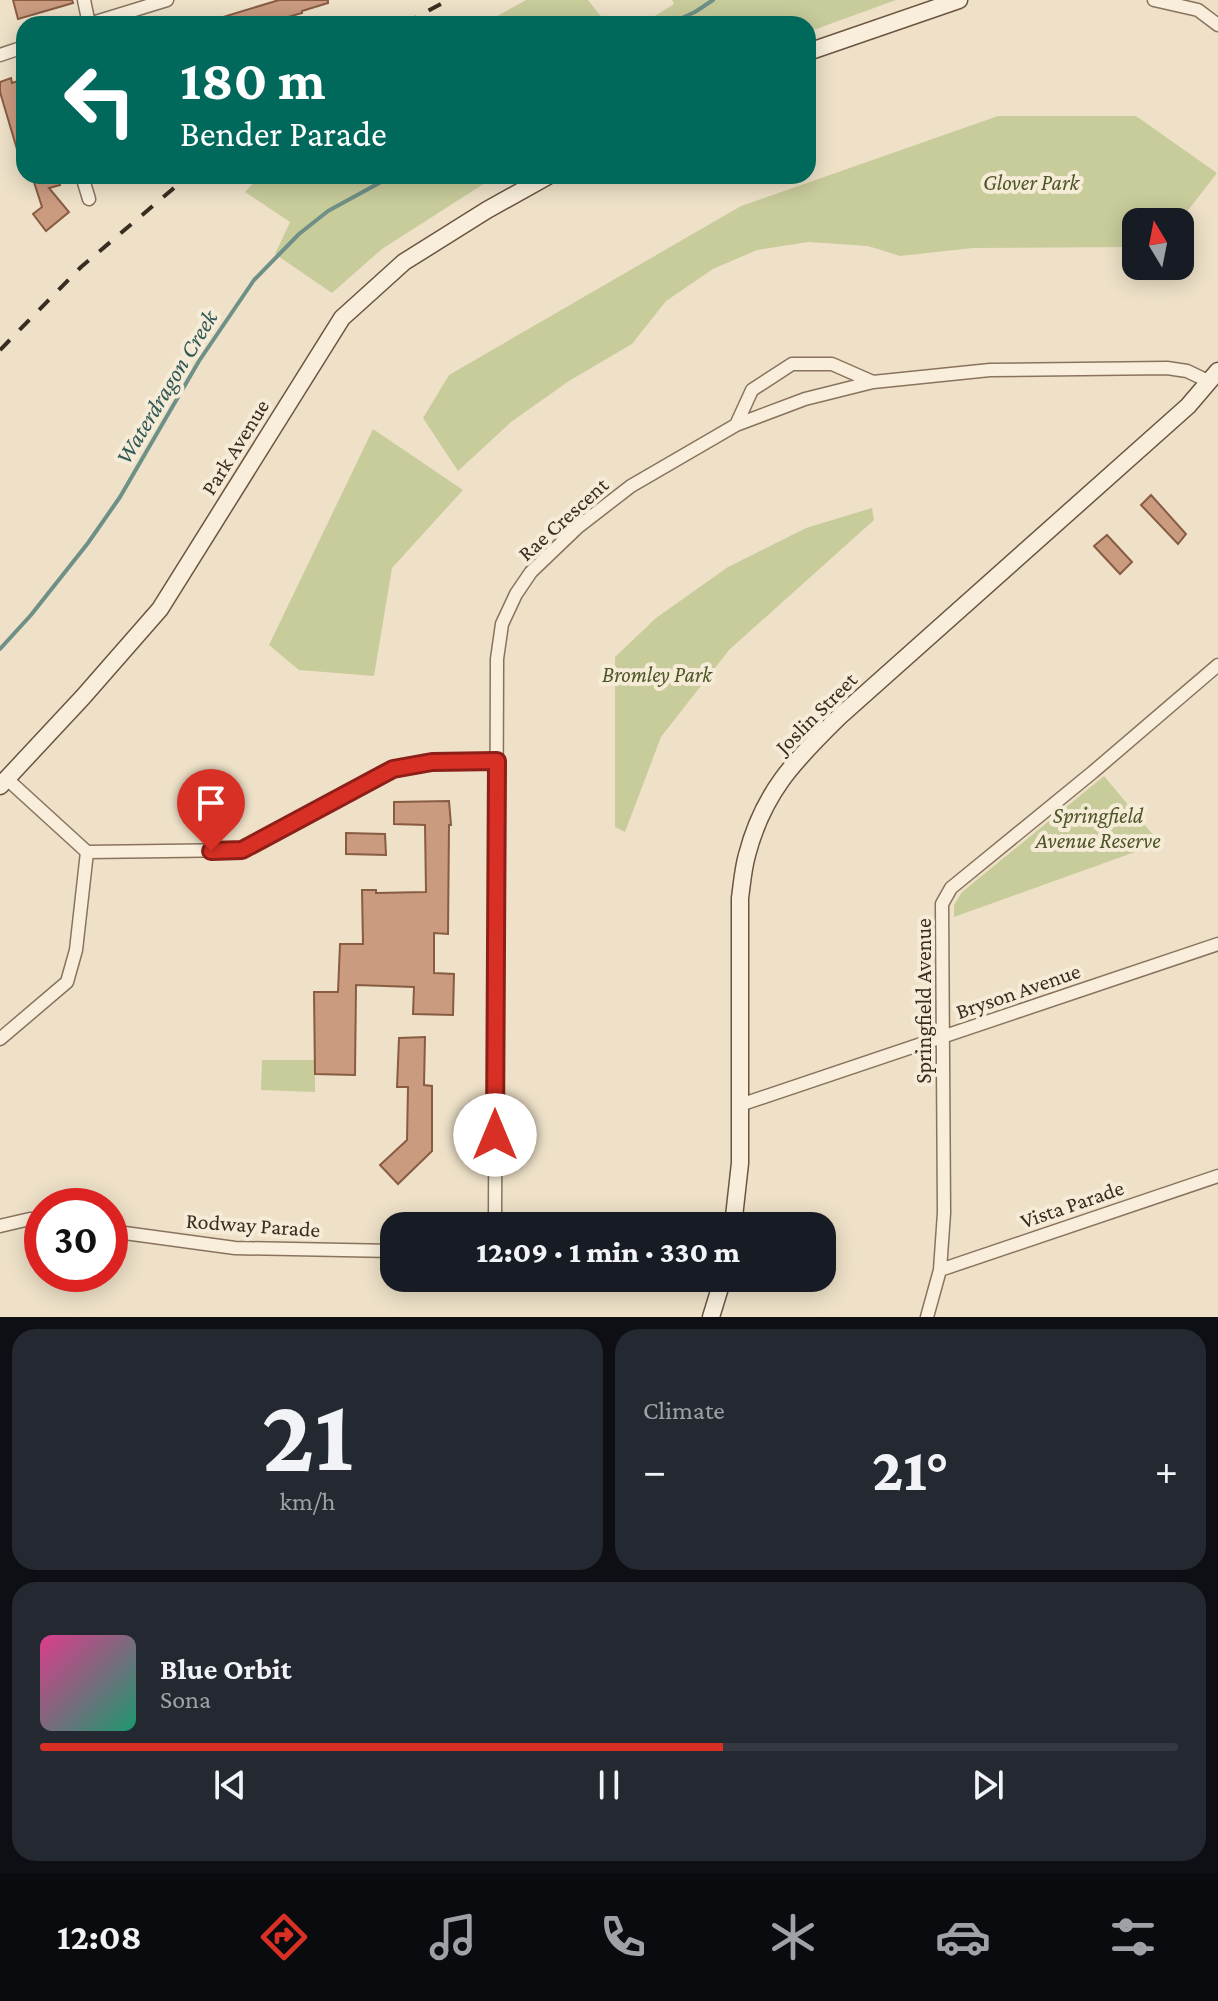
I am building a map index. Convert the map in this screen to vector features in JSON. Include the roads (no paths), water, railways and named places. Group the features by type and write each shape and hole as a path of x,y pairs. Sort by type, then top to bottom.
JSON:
{"street":[{"path":"115,16 167,0"},
{"path":"816,49 959,0"},
{"path":"1154,0 1198,10 1218,25"},
{"path":"84,184 89,199"},
{"name":"Park Avenue","path":"4,783 160,609 342,318 404,262 534,184"},
{"name":"Rae Crescent","path":"736,425 752,390 792,364 832,364 873,382"},
{"name":"Rae Crescent","path":"495,1212 497,659 502,624 531,572 578,527 631,486 736,425 805,399 873,382 990,370 1167,368 1214,376"},
{"name":"Joslin Street","path":"735,1212 740,1163 740,898 746,859 757,822 773,789 805,750 839,717 1188,406 1214,376"},
{"name":"Springfield Avenue","path":"927,1317 940,1270 944,1213 942,904 951,888 1218,665"},
{"path":"4,783 87,852 242,850 393,769 432,762 497,761"},
{"path":"0,1039 67,982 76,950 87,852"},
{"name":"Bryson Avenue","path":"740,1105 1218,944"},
{"name":"Vista Parade","path":"940,1270 1218,1176"},
{"path":"0,1226 24,1220"},
{"name":"Rodway Parade","path":"128,1233 235,1248 380,1251"},
{"path":"711,1317 719,1292"}],"waterway":[{"name":"Waterdragon Creek","path":"686,16 713,0"},
{"name":"Waterdragon Creek","path":"0,649 88,543 120,497 199,361 254,280 299,234 328,211 377,184"}],"railway":[{"path":"419,16 448,0"},
{"path":"0,350 81,267 179,184"}],"park label":[{"name":"Glover Park","path":"1031,182"},
{"name":"Bromley Park","path":"657,674"},
{"name":"Springfield Avenue Reserve","path":"1098,828"}]}
